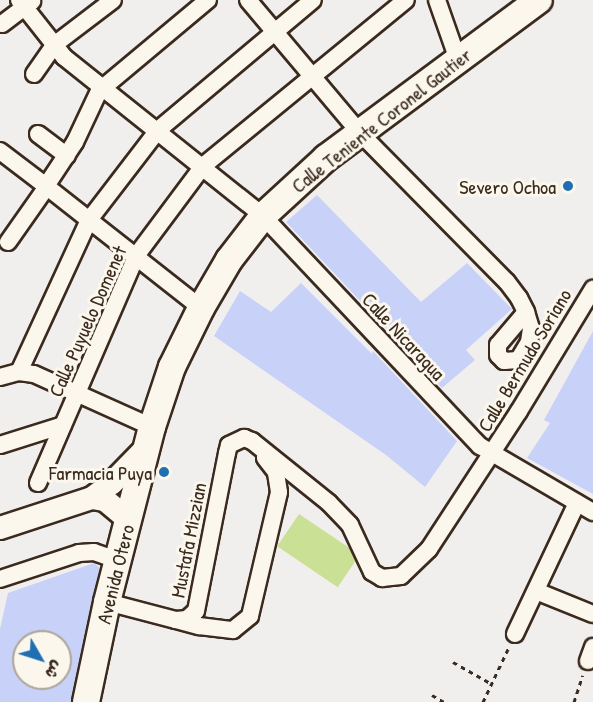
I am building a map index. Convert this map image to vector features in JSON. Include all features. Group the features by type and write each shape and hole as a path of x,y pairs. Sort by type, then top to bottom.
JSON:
{"main road":[{"name":"Calle Teniente Coronel Gautier","path":"150,437 172,367 201,308 230,260 263,216 318,165 539,0"},
{"path":"0,528 92,498 112,483 150,437"},
{"name":"Avenida Otero","path":"86,702 117,560 150,437"},
{"path":"92,498 105,500 128,519"}],"street":[{"path":"34,74 54,45 113,0"},
{"path":"8,242 67,156 103,87 208,0"},
{"path":"249,0 360,133 507,282 526,312"},
{"path":"19,372 89,220 158,130 314,0"},
{"name":"Calle Puyuelo Domenet","path":"38,483 75,392 136,256 203,166 406,0"},
{"path":"437,0 458,60"},
{"path":"2,24 25,2"},
{"name":"Calle Nicaragua","path":"25,2 54,45 263,216 468,435 491,454 593,512"},
{"path":"38,134 67,156"},
{"path":"0,151 201,308"},
{"name":"Calle Bermudo Soriano","path":"491,454 593,289"},
{"path":"0,377 19,372 34,374 75,392 150,437"},
{"path":"0,445 63,425"},
{"name":"Mustafa Mizzian","path":"107,602 176,620 187,618 196,611 230,445 244,438 252,441"},
{"path":"252,441 329,503 350,525 372,572 382,578 392,579 401,576 429,549 491,454"},
{"path":"176,620 199,626 233,630 250,616 279,492 276,472 252,441"},
{"path":"515,634 577,503"},
{"path":"0,579 79,553 94,552 117,560"},
{"path":"536,591 593,614"}],"path":[{"path":"483,702 515,634"},
{"path":"574,702 590,654"},
{"path":"453,662 492,684"},
{"path":"432,695 444,702"}],"green space":[{"path":"299,514 360,555 338,587 277,546"}],"building":[{"path":"317,195 421,302 467,263 512,309 466,350 475,360 442,388 286,222"},
{"path":"301,283 372,354 373,351 457,441 425,487 386,455 214,336 240,291 271,312"},
{"path":"593,331 593,494 527,458 550,423 544,420"},
{"path":"94,563 100,568 71,702 0,702 0,629 8,593"}],"place":[{"name":"Severo Ochoa","path":"568,186"},
{"name":"Farmacia Puya","path":"164,472"}]}
